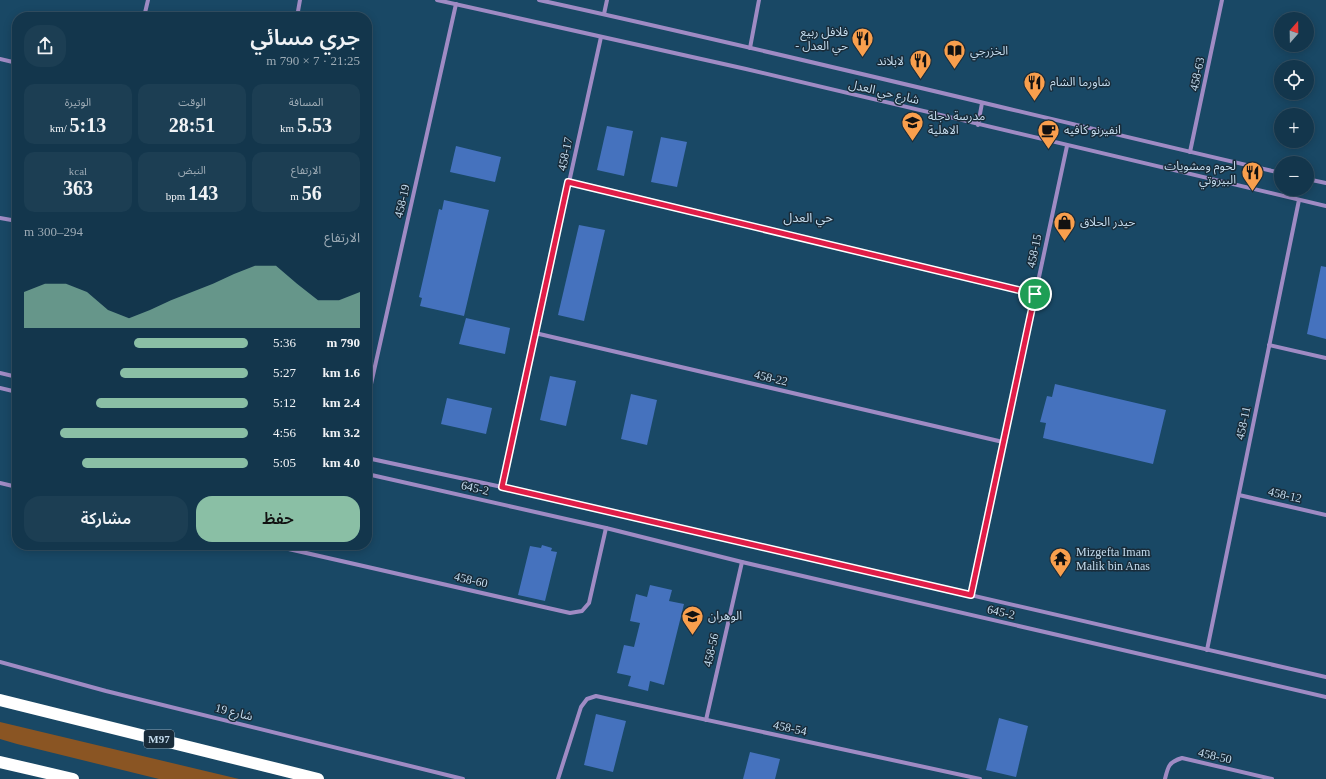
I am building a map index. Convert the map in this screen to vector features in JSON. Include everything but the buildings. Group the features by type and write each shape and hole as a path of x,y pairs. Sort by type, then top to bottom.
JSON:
{"highway":[{"name":"M97","path":"1,700 318,779"},
{"path":"0,762 73,779"}],"street":[{"path":"145,12 148,0"},
{"path":"298,12 300,0"},
{"name":"شارع حي العدل","path":"437,0 601,36 1326,206"},
{"name":"شارع حي العدل","path":"539,0 1274,171"},
{"path":"604,14 607,0"},
{"path":"750,48 759,0"},
{"name":"458-63","path":"1190,152 1222,0"},
{"name":"458-19","path":"372,380 456,4"},
{"name":"458-17","path":"502,487 601,36"},
{"path":"0,59 12,62"},
{"path":"978,125 982,103"},
{"name":"458-15","path":"971,595 1067,146"},
{"path":"1314,180 1326,183"},
{"path":"568,182 1035,294"},
{"name":"458-11","path":"1207,650 1299,200"},
{"path":"0,218 12,220"},
{"name":"458-22","path":"535,333 1003,442"},
{"path":"1269,345 1326,358"},
{"path":"0,373 12,376"},
{"path":"0,388 12,391"},
{"name":"645-2","path":"372,459 502,487 1326,677"},
{"name":"645-2","path":"372,475 606,528 742,562 1326,697"},
{"path":"0,483 12,486"},
{"name":"458-12","path":"1238,495 1326,515"},
{"name":"458-60","path":"293,550 570,613 582,611 588,604 606,528"},
{"name":"458-56","path":"706,720 742,562"},
{"name":"شارع 19","path":"0,662 106,691 463,779"},
{"name":"458-54","path":"558,779 582,707 587,699 596,696 980,779"},
{"name":"458-50","path":"1165,779 1168,767 1174,761 1182,758 1272,779"}],"shaded area":[{"path":"0,722 239,779 159,779 0,739"}],"place":[{"name":"فلافل ربيع - حي العدل","path":"863,58"},
{"name":"الخزرجي","path":"955,70"},
{"name":"لابلاند","path":"920,80"},
{"name":"شاورما الشام","path":"1035,102"},
{"name":"مدرسة دجلة الاهلية","path":"912,142"},
{"name":"انفيرنو كافيه","path":"1048,150"},
{"name":"لحوم ومشويات البيروتي","path":"1252,192"},
{"name":"حيدر الحلاق","path":"1064,242"},
{"name":"Mizgefta Imam Malik bin Anas","path":"1061,578"},
{"name":"الوهران","path":"693,636"}],"district":[{"name":"حي العدل","path":"808,217"}],"route":[{"path":"568,182 1035,294 971,595 502,487 568,182"}]}
